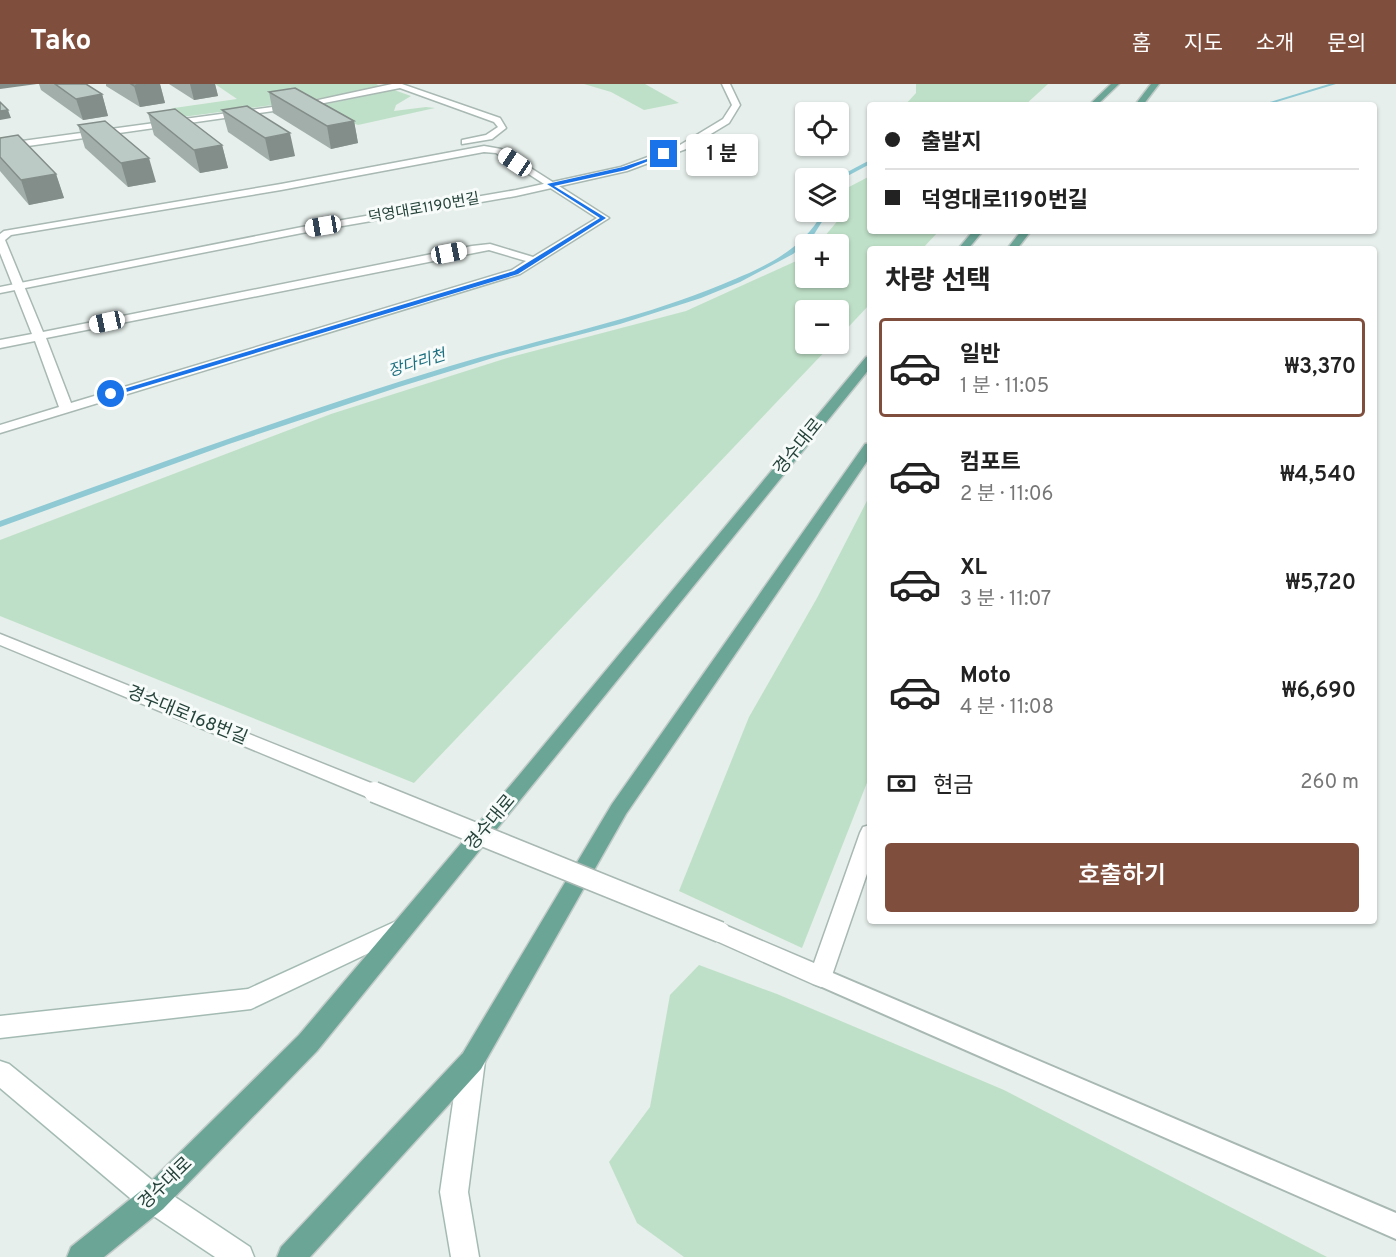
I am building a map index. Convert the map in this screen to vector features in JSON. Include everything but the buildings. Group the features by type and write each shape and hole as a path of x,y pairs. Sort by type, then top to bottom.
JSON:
{"main road":[{"path":"1096,102 1115,84"},
{"path":"1142,102 1155,84"},
{"path":"966,246 976,234"},
{"path":"1014,246 1024,234"},
{"name":"경수대로","path":"81,1257 153,1199 308,1043 867,364"},
{"path":"291,1257 472,1061 619,809 867,451"}],"street":[{"name":"덕영대로1190번길","path":"0,290 624,169 683,147 726,121 736,105 726,84"},
{"path":"0,147 309,104 399,85 497,120 502,128 489,137 293,178 0,225"},
{"path":"0,429 516,272 604,218 498,151 484,149 8,234 0,240 66,408"},
{"path":"0,344 472,249 490,247 535,261"},
{"name":"경수대로168번길","path":"0,639 720,932 821,977"},
{"path":"821,977 867,842"},
{"path":"0,1027 251,999 404,927"},
{"path":"465,1257 454,1192 472,1061"},
{"path":"0,1072 153,1199 240,1257"}],"lane":[{"path":"821,977 1396,1226"}],"green space":[{"path":"215,84 378,85 376,89 303,101 167,119 157,113 174,108 237,99"},
{"path":"584,84 645,84 679,103 644,110 611,92"},
{"path":"916,84 1048,84 1028,102 908,102 916,93"},
{"path":"394,90 411,96 396,105 394,111 435,108 358,125 312,107"},
{"path":"867,178 867,234 936,234 925,246 867,246 867,307 849,326 849,300 795,300 795,354 822,354 414,783 0,616 0,540 331,414 507,358 686,311 795,262 795,288 849,288 849,234 826,234 837,222 849,222 849,187"},
{"path":"867,501 867,783 802,948 679,891 749,717 817,598"},
{"path":"699,965 777,994 1004,1090 1327,1257 684,1257 637,1223 609,1162 650,1107 670,995"}],"waterway":[{"name":"장다리천","path":"1272,102 1334,84"},
{"name":"장다리천","path":"849,173 867,164"},
{"name":"장다리천","path":"0,524 226,442 396,385 493,355 658,310 698,296 738,280 791,253 811,235 820,222"}],"route":[{"path":"111,394 516,272 604,218 549,185 624,169 664,154"}]}
